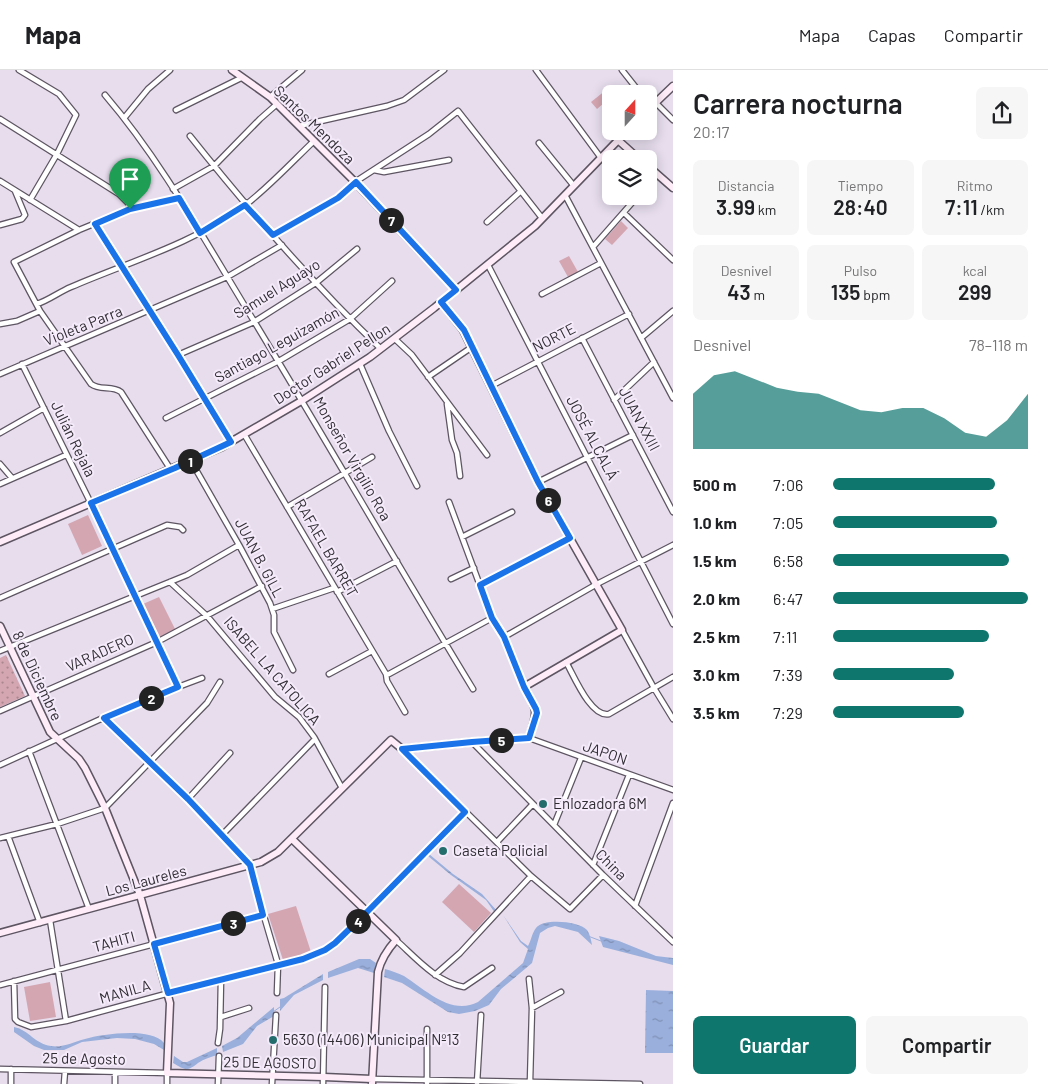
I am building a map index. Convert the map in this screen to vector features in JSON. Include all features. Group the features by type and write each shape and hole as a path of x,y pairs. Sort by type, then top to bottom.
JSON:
{"street":[{"path":"19,70 59,94 76,114 57,154 30,200"},
{"path":"125,117 148,89 170,70"},
{"name":"Santos Mendoza","path":"232,70 270,97 356,182 456,290"},
{"path":"270,97 302,70"},
{"path":"299,126 387,106 404,100 444,70"},
{"path":"536,70 601,158"},
{"path":"622,70 634,85"},
{"path":"176,110 242,78"},
{"path":"658,99 673,86"},
{"name":"Monseñor Virgilio Roa","path":"105,95 125,117 179,198 254,322 280,361 473,689"},
{"path":"173,189 214,166 277,104"},
{"path":"658,110 673,120"},
{"path":"273,235 338,198 356,182 429,134 458,111 542,218"},
{"path":"0,119 119,194 125,199 130,209"},
{"path":"190,136 245,205 350,319 381,349"},
{"path":"618,140 629,150"},
{"name":"Doctor Gabriel Pellon","path":"0,542 192,461 231,442 360,364 395,339 488,265 542,218 618,140"},
{"path":"37,304 71,287 123,267 200,233 245,205 314,141"},
{"path":"538,143 574,186"},
{"path":"374,170 384,172 449,160"},
{"path":"657,174 673,188"},
{"path":"0,181 79,230"},
{"path":"0,225 22,219 25,216 15,190"},
{"path":"487,222 521,191"},
{"path":"565,195 673,398"},
{"path":"171,470 121,392 117,388 101,388 91,384 40,311 14,264 15,261 79,230 130,209 179,198"},
{"path":"593,248 631,205"},
{"path":"624,213 673,260"},
{"path":"95,224 231,442"},
{"name":"Violeta Parra","path":"0,374 227,277 282,245"},
{"name":"Samuel Aguayo","path":"178,355 254,322 317,282 357,249"},
{"path":"542,294 601,262"},
{"name":"JOSÉ ALCALÁ","path":"488,265 673,624"},
{"name":"Santiago Leguizamón","path":"166,418 280,361 350,319 392,281"},
{"path":"441,302 464,330 538,482 654,688 673,718"},
{"path":"0,324 17,321 40,311"},
{"path":"642,338 673,311"},
{"name":"NORTE","path":"491,386 629,314"},
{"name":"JUAN XXIII","path":"582,338 673,512"},
{"path":"395,339 412,355 487,455"},
{"path":"428,377 472,347"},
{"path":"614,400 654,362"},
{"name":"Julián Rejala","path":"22,364 113,548 178,687"},
{"path":"360,364 389,431 416,486"},
{"path":"447,402 452,440 457,454 460,476"},
{"path":"0,433 44,408"},
{"name":"RAFAEL BARRET","path":"244,434 386,674 386,681 405,712"},
{"path":"538,482 633,435"},
{"path":"0,484 66,455"},
{"path":"288,507 372,457"},
{"name":"JUAN B. GILL","path":"192,461 262,586 274,615 274,632 293,670"},
{"path":"0,464 12,478"},
{"path":"402,749 529,738 537,713 535,704 524,687 504,637 492,618 449,502"},
{"path":"462,537 512,512"},
{"path":"0,598 167,525 180,527 183,530"},
{"path":"480,585 570,538"},
{"path":"0,651 195,571 240,544"},
{"path":"504,637 597,584 673,545"},
{"path":"272,609 336,590 397,561"},
{"path":"450,579 474,568"},
{"name":"ISABEL LA CATOLICA","path":"170,582 207,616 275,697 299,717 315,739 342,788"},
{"name":"VARADERO","path":"0,711 157,642 262,586"},
{"path":"386,674 492,618"},
{"name":"8 de Diciembre","path":"0,626 50,732 79,759 105,808 140,896 168,993 170,1011 167,1073"},
{"path":"524,687 622,630"},
{"path":"328,674 372,651"},
{"path":"566,662 591,705 604,715 609,714 673,677"},
{"path":"0,765 104,718 202,678"},
{"path":"0,838 57,824 105,808 207,702 220,682"},
{"path":"104,718 188,799 250,865 278,964 277,993"},
{"name":"JAPON","path":"529,738 673,790"},
{"path":"222,835 315,739"},
{"name":"Los Laureles","path":"0,933 140,896 270,858 292,839 390,740 402,749"},
{"name":"China","path":"472,742 532,805 673,942"},
{"path":"402,749 531,876 570,909 603,875"},
{"path":"29,751 89,909"},
{"path":"188,799 230,753"},
{"path":"554,825 581,758"},
{"path":"593,865 629,775"},
{"path":"635,906 673,803"},
{"path":"497,842 532,805"},
{"name":"MANILA","path":"14,982 14,1019 32,1027 66,1021 303,959 325,950 335,943 465,812"},
{"path":"8,836 40,923"},
{"path":"292,839 396,940 435,975 450,983 464,987 492,968"},
{"path":"435,975 460,952 531,876"},
{"name":"TAHITI","path":"0,985 263,915"},
{"path":"50,920 66,1021"},
{"path":"396,940 380,962 378,972 372,1082 640,1084"},
{"path":"218,1043 221,1016 221,979"},
{"path":"529,979 532,1008 530,1082"},
{"path":"323,1084 325,987"},
{"path":"532,1008 561,992"},
{"path":"221,1016 249,1008"},
{"path":"477,1083 480,1014"},
{"path":"272,1084 276,1015"},
{"path":"427,1029 427,1083"},
{"path":"218,1056 218,1084"},
{"name":"25 de Agosto","path":"0,1069 167,1073"},
{"path":"10,1069 10,1084"},
{"path":"64,1084 65,1070"},
{"path":"115,1084 116,1072"},
{"path":"167,1073 167,1084"},
{"name":"25 DE AGOSTO","path":"167,1073 324,1076 372,1082"}],"shaded area":[{"path":"602,93 602,105 597,109 591,102"},
{"path":"621,221 628,228 612,245 605,239"},
{"path":"569,256 578,272 568,277 559,261"},
{"path":"88,515 102,546 82,555 68,524"},
{"path":"159,597 175,629 160,637 143,604"},
{"path":"6,655 25,696 0,707 0,658"},
{"path":"459,884 491,913 474,932 442,902"},
{"path":"296,906 311,952 283,960 268,914"},
{"path":"50,982 56,1017 30,1021 24,987"}],"water":[{"path":"429,854 453,874 482,894 497,911 495,913 486,900 451,875 428,856"},
{"path":"503,915 521,941 528,946 536,928 553,922 577,924 583,927 588,932 592,945 578,932 555,926 548,928 540,933 532,963 501,989 489,1005 475,1011 459,1014 448,1012 402,983 384,977 385,969 404,976 439,1000 449,1004 458,1006 478,1002 523,963 528,949 520,942"},
{"path":"599,936 619,941 656,956 673,958 673,965 603,947"},
{"path":"359,959 370,959 376,963 374,973 358,968 328,978 328,972"},
{"path":"323,974 323,980 294,995 280,1011 280,999"},
{"path":"646,990 673,991 673,1053 645,1053"},
{"path":"274,1007 274,1016 257,1026 243,1044 223,1052 222,1046 237,1038"},
{"path":"14,1027 24,1031 41,1043 51,1046 64,1045 103,1035 138,1033 158,1038 164,1043 164,1050 154,1044 135,1039 117,1038 82,1042 64,1050 44,1050 34,1046 14,1032"},
{"path":"217,1048 217,1055 203,1060 191,1068 183,1068 173,1063 174,1056 183,1062 187,1062"}],"waterway":[{"path":"588,936 601,941"},
{"path":"273,1012 280,1007"}],"place":[{"name":"Enlozadora 6M","path":"543,804"},
{"name":"Caseta Policial","path":"443,851"},
{"name":"5630 (14406) Municipal Nº13","path":"273,1040"}],"route":[{"path":"356,182 456,290 441,302 464,330 538,482 570,538 480,585 492,618 504,637 524,687 535,704 537,713 529,738 402,749 465,812 367,912 335,943 325,950 303,959 168,993 154,944 263,915 250,865 188,799 104,718 178,687 91,503 231,442 95,224 130,209 179,198 200,233 245,205 273,235 338,198 356,182"}]}
